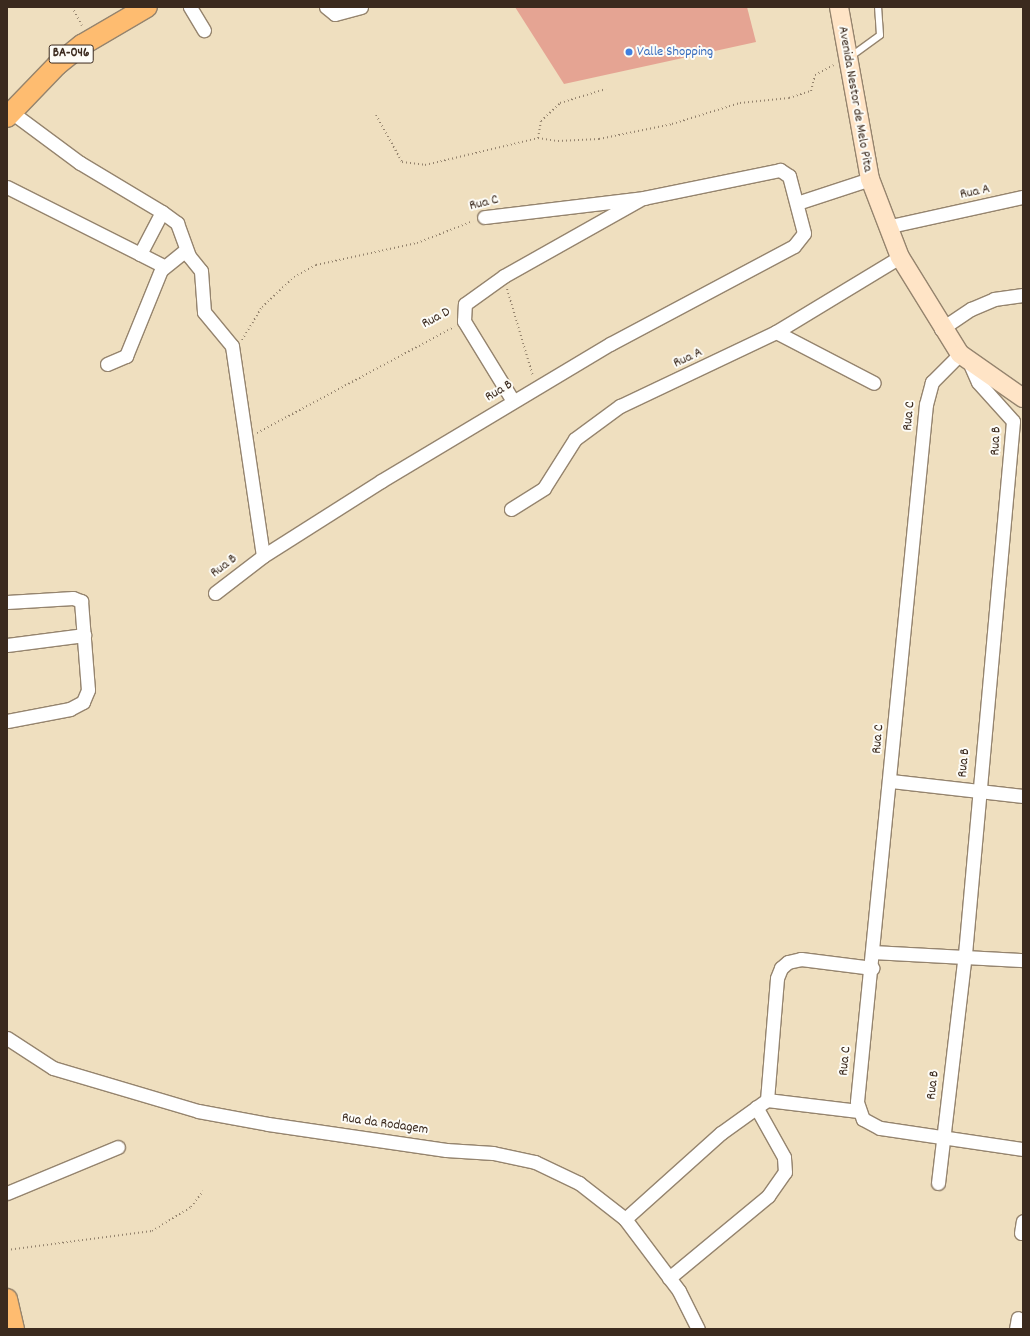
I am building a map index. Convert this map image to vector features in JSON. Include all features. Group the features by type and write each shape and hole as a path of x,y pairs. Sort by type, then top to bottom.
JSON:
{"main road":[{"name":"BA-046","path":"9,114 82,45 147,7"},
{"name":"Avenida Nestor de Melo Pita","path":"839,7 870,180 886,227 900,257 941,328 964,358 1016,386 1023,398"},
{"path":"7,1299 14,1329"}],"street":[{"path":"190,7 204,30"},
{"path":"326,7 335,14 361,7"},
{"path":"9,114 80,163 162,212 177,223 186,250 202,274 204,312 230,342 235,360 245,440 263,556"},
{"name":"Rua C","path":"484,217 644,198 776,170 789,176 797,203"},
{"path":"797,203 870,180"},
{"path":"7,187 164,266"},
{"name":"Rua A","path":"886,227 1023,197"},
{"name":"Rua D","path":"464,322 463,309 468,301 504,276 644,198"},
{"name":"Rua B","path":"215,593 263,556 513,401 794,246 802,237 803,229 797,203"},
{"path":"140,254 162,212"},
{"path":"107,364 120,360 130,350 142,312 164,266 186,250"},
{"name":"Rua A","path":"511,509 550,482 575,439 594,422 620,406 776,332 900,257"},
{"path":"941,328 971,309 994,299 1023,295"},
{"path":"464,322 513,401"},
{"path":"776,332 874,383"},
{"name":"Rua C","path":"858,1111 927,398 932,382 964,358"},
{"name":"Rua B","path":"938,1183 942,1137 965,954 978,791 1013,421 982,389 964,358"},
{"path":"1013,421 1023,430"},
{"path":"7,602 73,598 81,601 84,611 84,635 88,690 83,702 65,711 7,721"},
{"path":"7,645 84,635"},
{"path":"891,782 1023,796"},
{"path":"874,952 965,954 1023,960"},
{"path":"669,1278 768,1196 785,1172 784,1157 762,1104 776,978 781,968 788,962 801,959 872,968"},
{"name":"Rua da Rodagem","path":"7,1038 53,1068 198,1111 268,1124 446,1150 492,1153 535,1162 579,1183 625,1219 669,1278 698,1329"},
{"path":"625,1219 721,1133 762,1104 858,1111 863,1119 880,1128 1023,1149"},
{"path":"7,1194 118,1147"}],"lane":[{"path":"848,59 880,35 878,7"}],"path":[{"path":"376,115 402,162 425,165 538,138 558,141 599,139 672,124 740,103 789,98 811,91 815,74 848,59"},
{"path":"538,138 541,121 560,102 606,89"},
{"name":"Rua C","path":"235,360 245,332 262,306 294,277 316,265 417,243 484,217"},
{"path":"504,276 537,387"},
{"name":"Rua D","path":"245,440 464,322"},
{"path":"7,1250 152,1230 191,1207 202,1191"}],"building":[{"name":"Valle Shopping","path":"515,7 747,7 756,42 564,84"}],"place":[{"name":"Valle Shopping","path":"629,52"}]}
